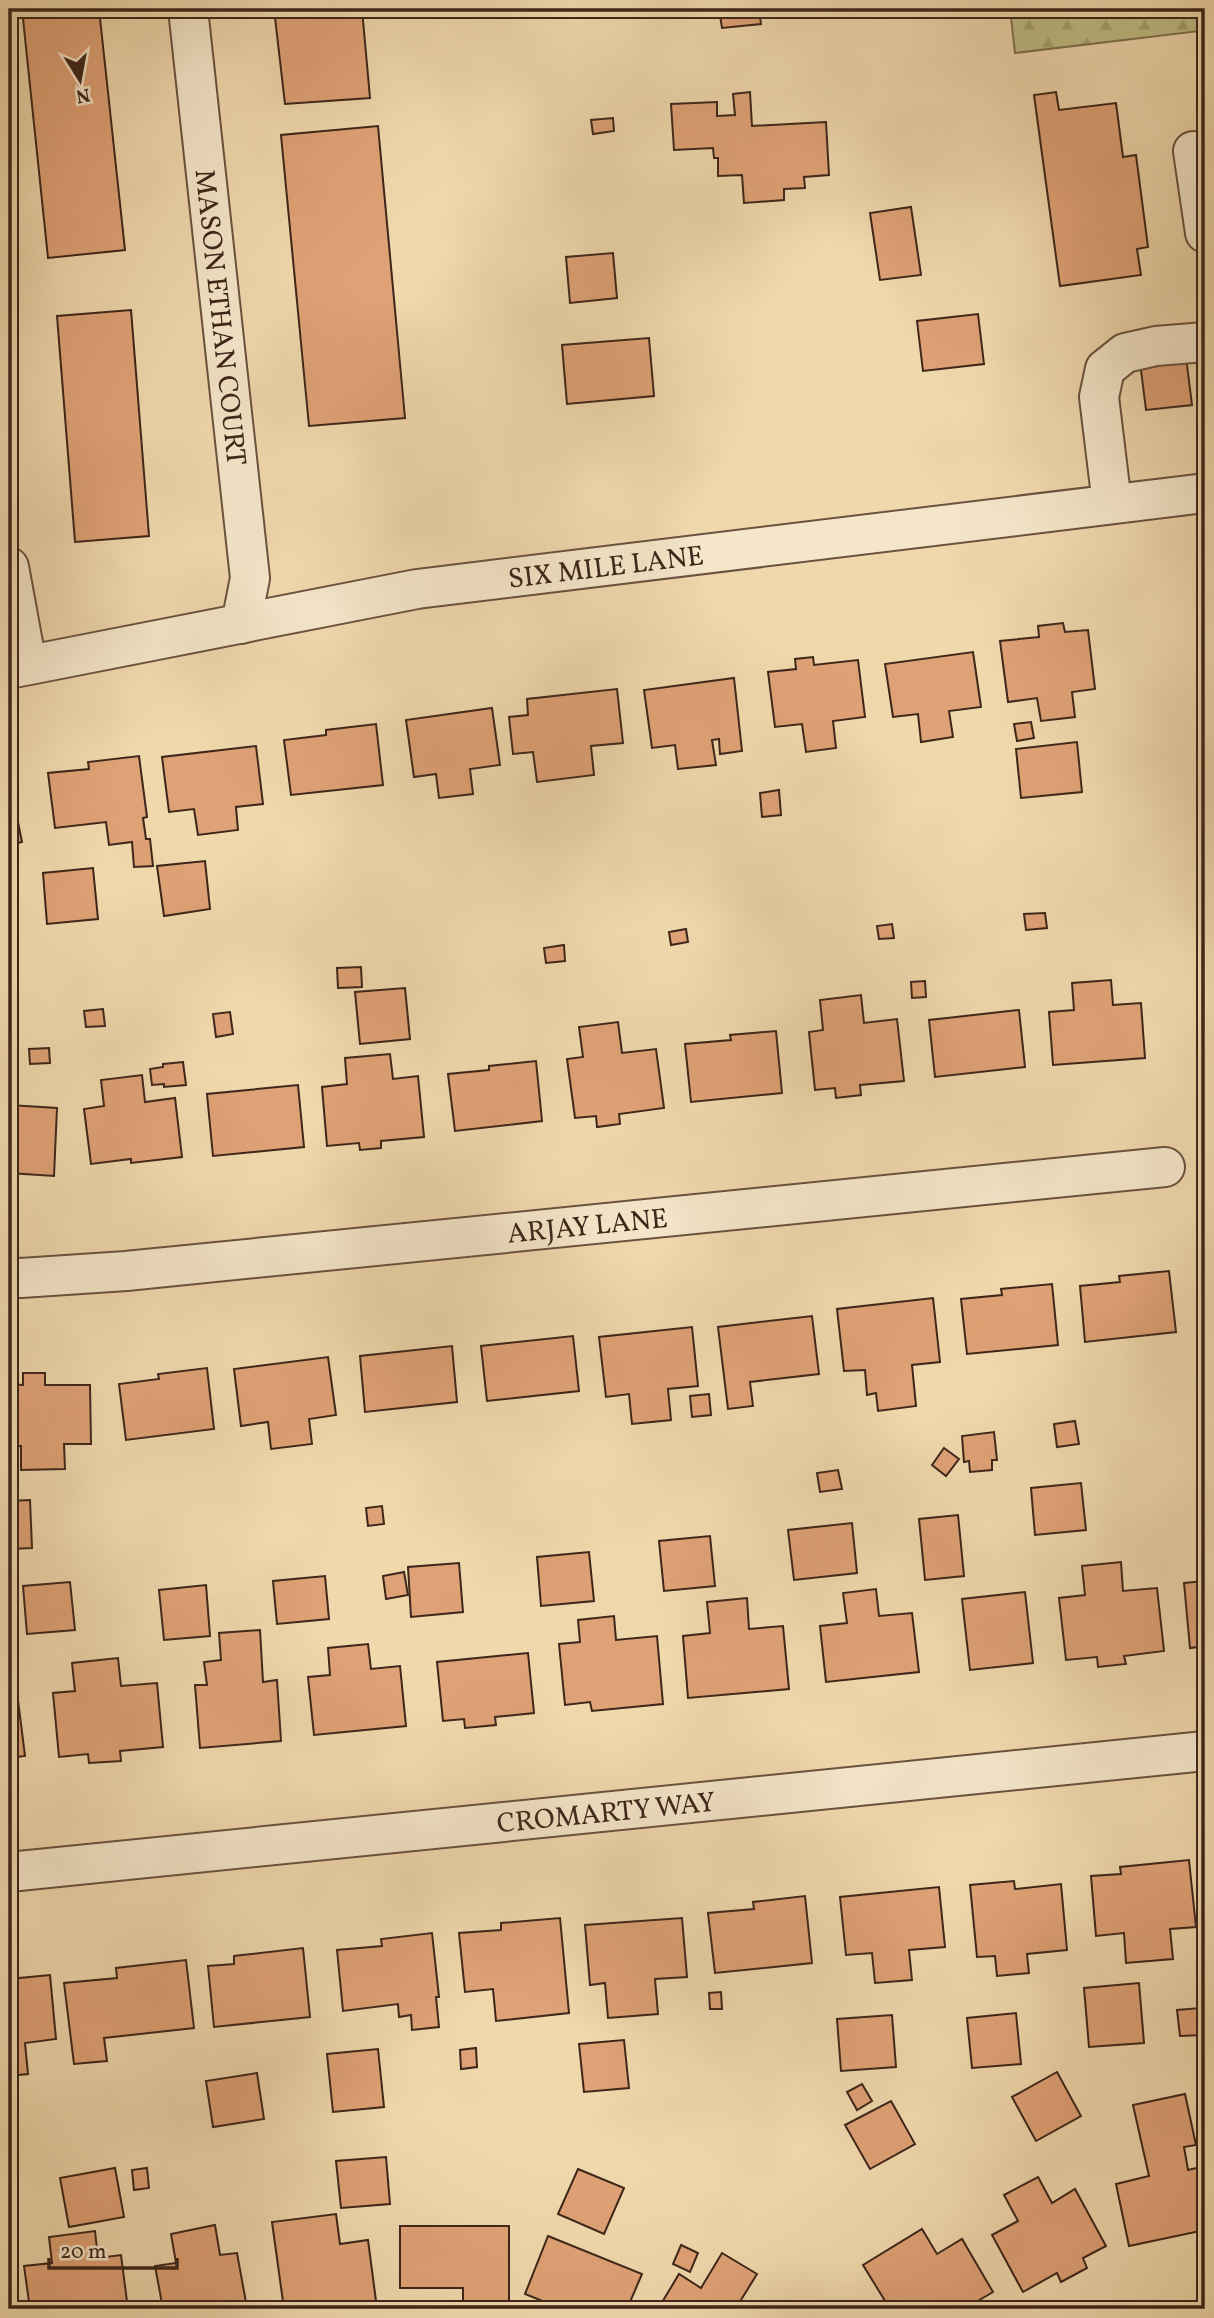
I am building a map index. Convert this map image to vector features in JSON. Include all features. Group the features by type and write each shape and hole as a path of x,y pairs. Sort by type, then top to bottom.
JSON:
{"street":[{"name":"MASON ETHAN COURT","path":"188,9 250,578 241,624"},
{"path":"1193,151 1205,233"},
{"path":"1112,504 1099,397 1105,369 1125,353 1156,346 1205,342"},
{"name":"SIX MILE LANE","path":"18,667 417,589 1205,493"},
{"path":"9,567 18,667"},
{"name":"ARJAY LANE","path":"9,1277 126,1271 1165,1167"},
{"name":"CROMARTY WAY","path":"9,1872 1205,1751"}],"green space":[{"path":"1010,9 1205,9 1205,96 1199,31 1015,53"}],"building":[{"path":"22,9 99,9 125,250 48,258"},
{"path":"274,9 362,9 370,98 285,104"},
{"path":"719,9 759,9 761,24 722,28"},
{"path":"750,92 752,126 826,122 829,175 804,177 805,188 784,189 784,200 744,203 742,175 718,176 718,158 714,158 713,148 674,150 671,104 717,102 717,116 735,115 733,94"},
{"path":"1056,92 1059,110 1116,103 1123,157 1136,155 1148,247 1137,249 1141,275 1060,286 1034,95"},
{"path":"613,118 614,131 593,134 591,120"},
{"path":"378,126 405,418 309,426 281,135"},
{"path":"911,207 921,275 880,280 870,213"},
{"path":"613,253 617,298 570,303 566,257"},
{"path":"131,310 149,536 75,542 57,316"},
{"path":"978,314 984,364 923,371 917,321"},
{"path":"649,338 654,396 567,404 562,345"},
{"path":"1186,357 1192,405 1146,410 1140,362"},
{"path":"1063,623 1065,632 1088,630 1095,689 1072,692 1075,717 1041,721 1037,698 1008,702 1000,641 1039,637 1038,626"},
{"path":"973,652 981,707 949,711 953,737 921,742 918,714 893,717 885,664"},
{"path":"813,657 814,665 858,660 865,717 833,721 836,748 806,752 802,724 775,727 768,672 796,669 795,659"},
{"path":"734,678 742,751 720,754 719,739 712,740 716,765 678,769 675,745 652,748 644,690"},
{"path":"617,689 623,743 591,746 594,775 537,782 533,752 513,754 509,717 528,715 527,699"},
{"path":"492,708 500,765 470,769 473,794 439,798 436,774 414,777 406,720"},
{"path":"1031,722 1034,738 1017,741 1014,724"},
{"path":"376,724 383,785 291,795 284,740 326,735 326,730"},
{"path":"1077,742 1082,792 1021,798 1016,749"},
{"path":"256,746 263,804 236,807 238,830 198,835 194,809 169,812 162,757"},
{"path":"139,756 147,817 143,818 146,839 150,839 153,866 134,867 132,842 109,845 106,822 55,828 48,773 89,769 88,762"},
{"path":"9,787 22,842 9,845"},
{"path":"779,790 781,815 762,817 760,793"},
{"path":"205,861 210,909 164,916 157,866"},
{"path":"93,868 98,919 47,924 43,873"},
{"path":"1045,913 1047,928 1026,930 1024,914"},
{"path":"892,924 894,938 879,939 877,926"},
{"path":"686,929 688,942 671,945 669,932"},
{"path":"564,945 565,961 546,963 544,948"},
{"path":"361,967 362,987 338,988 337,968"},
{"path":"1111,980 1113,1005 1141,1003 1145,1058 1053,1065 1049,1012 1074,1010 1072,983"},
{"path":"925,981 926,997 912,998 911,982"},
{"path":"405,988 410,1039 360,1044 355,992"},
{"path":"861,995 864,1023 897,1019 904,1081 860,1085 861,1095 836,1098 835,1088 815,1090 809,1032 823,1030 820,1000"},
{"path":"103,1009 105,1026 86,1027 84,1011"},
{"path":"1019,1010 1025,1067 935,1077 929,1020"},
{"path":"230,1012 233,1034 216,1037 213,1014"},
{"path":"618,1022 622,1053 656,1049 664,1108 619,1114 620,1124 597,1127 596,1116 575,1118 567,1059 583,1057 579,1027"},
{"path":"776,1031 782,1093 691,1102 685,1044 731,1040 730,1035"},
{"path":"49,1048 50,1063 30,1064 29,1049"},
{"path":"390,1054 393,1079 418,1076 424,1137 381,1141 381,1148 360,1150 359,1143 327,1146 322,1087 347,1084 345,1058"},
{"path":"536,1061 542,1121 455,1131 448,1074"},
{"path":"183,1062 186,1085 152,1085 150,1069 163,1067 163,1064"},
{"path":"142,1075 145,1102 175,1098 182,1157 91,1164 84,1109 104,1106 101,1080"},
{"path":"298,1085 304,1147 213,1156 207,1094"},
{"path":"9,1105 57,1108 54,1176 9,1173"},
{"path":"1169,1271 1176,1332 1085,1342 1080,1286 1120,1282 1119,1276"},
{"path":"1052,1284 1058,1345 967,1354 961,1299 1002,1295 1001,1289"},
{"path":"933,1298 940,1362 912,1365 916,1406 878,1411 876,1393 867,1395 865,1370 844,1371 837,1309"},
{"path":"812,1316 819,1374 750,1382 753,1406 728,1409 718,1327"},
{"path":"692,1327 698,1386 668,1389 671,1420 632,1424 629,1394 606,1397 599,1337"},
{"path":"573,1336 579,1391 487,1401 481,1346"},
{"path":"452,1346 457,1402 365,1412 360,1356"},
{"path":"328,1357 336,1415 309,1419 312,1444 271,1449 268,1422 241,1426 234,1369"},
{"path":"207,1368 214,1429 126,1440 119,1384 159,1379 158,1374"},
{"path":"23,1373 45,1373 45,1385 90,1385 91,1444 64,1444 65,1469 21,1470 21,1446 9,1446 9,1384 23,1385"},
{"path":"709,1394 711,1415 692,1417 690,1396"},
{"path":"1075,1421 1079,1444 1057,1447 1054,1424"},
{"path":"994,1432 997,1460 992,1460 992,1470 970,1472 969,1461 964,1462 962,1436"},
{"path":"944,1448 959,1459 946,1476 932,1465"},
{"path":"838,1470 842,1489 820,1492 817,1473"},
{"path":"1081,1483 1086,1530 1035,1535 1031,1488"},
{"path":"30,1500 32,1548 9,1549 9,1501"},
{"path":"382,1506 384,1524 368,1526 366,1508"},
{"path":"958,1515 964,1576 925,1580 919,1519"},
{"path":"852,1523 857,1573 794,1580 788,1530"},
{"path":"710,1536 715,1586 664,1591 659,1541"},
{"path":"589,1552 594,1601 541,1606 537,1557"},
{"path":"1121,1562 1123,1591 1157,1588 1164,1651 1124,1656 1126,1664 1098,1667 1097,1657 1066,1660 1059,1598 1085,1595 1082,1566"},
{"path":"459,1563 463,1612 411,1617 408,1567"},
{"path":"404,1572 408,1595 386,1599 383,1576"},
{"path":"325,1576 329,1619 277,1624 273,1581"},
{"path":"1205,1581 1205,1646 1190,1648 1184,1583"},
{"path":"70,1582 75,1630 27,1634 23,1586"},
{"path":"206,1585 210,1636 164,1640 159,1590"},
{"path":"876,1589 879,1616 912,1613 919,1672 826,1682 820,1626 847,1623 843,1593"},
{"path":"1025,1592 1033,1663 970,1670 962,1599"},
{"path":"747,1598 749,1629 783,1626 789,1689 688,1698 683,1636 710,1633 707,1602"},
{"path":"614,1616 616,1640 657,1636 663,1704 592,1711 590,1702 565,1705 559,1644 580,1642 578,1620"},
{"path":"260,1630 263,1682 277,1680 281,1741 200,1748 195,1685 207,1685 204,1662 221,1660 219,1633"},
{"path":"368,1644 371,1669 400,1666 406,1726 314,1735 308,1677 330,1675 328,1648"},
{"path":"528,1653 534,1713 495,1717 496,1725 465,1728 464,1719 443,1721 437,1662"},
{"path":"118,1658 121,1686 157,1683 163,1747 120,1751 121,1761 89,1763 88,1754 59,1757 53,1693 75,1691 72,1663"},
{"path":"17,1692 25,1756 9,1758 9,1693"},
{"path":"1189,1860 1196,1927 1170,1929 1173,1959 1126,1963 1124,1933 1096,1936 1091,1876 1121,1874 1120,1867"},
{"path":"1014,1881 1015,1889 1061,1884 1067,1950 1027,1954 1029,1973 997,1976 995,1956 977,1957 970,1885"},
{"path":"939,1887 945,1947 909,1950 912,1980 875,1983 872,1953 846,1955 840,1897"},
{"path":"805,1896 812,1963 715,1973 708,1913 754,1909 753,1902"},
{"path":"560,1918 569,2013 496,2021 493,1989 465,1992 459,1933 501,1930 501,1923"},
{"path":"682,1918 687,1977 655,1979 658,2014 608,2018 605,1983 590,1985 585,1925"},
{"path":"432,1933 439,1997 436,1997 439,2027 412,2030 411,2015 399,2017 398,2004 343,2011 337,1950 382,1946 381,1939"},
{"path":"303,1948 310,2017 214,2027 208,1966 234,1964 234,1956"},
{"path":"186,1960 194,2028 104,2038 107,2061 74,2064 64,1983 117,1978 116,1968"},
{"path":"50,1975 56,2039 25,2043 28,2074 9,2076 9,1979"},
{"path":"1139,1983 1144,2043 1089,2047 1084,1988"},
{"path":"721,1992 722,2009 710,2009 709,1993"},
{"path":"1201,2008 1203,2035 1180,2036 1177,2010"},
{"path":"1016,2013 1021,2064 972,2068 967,2018"},
{"path":"892,2015 896,2067 841,2071 837,2019"},
{"path":"624,2040 629,2088 584,2092 579,2044"},
{"path":"476,2048 477,2067 461,2069 460,2050"},
{"path":"378,2049 384,2107 333,2112 327,2054"},
{"path":"1057,2072 1081,2116 1036,2141 1012,2097"},
{"path":"257,2073 264,2119 213,2127 206,2081"},
{"path":"862,2084 872,2101 857,2110 847,2092"},
{"path":"1185,2094 1196,2145 1184,2147 1188,2170 1205,2166 1205,2230 1129,2246 1116,2184 1149,2176 1133,2105"},
{"path":"891,2101 915,2144 870,2169 845,2125"},
{"path":"386,2157 390,2204 341,2208 336,2161"},
{"path":"115,2168 124,2217 69,2227 60,2178"},
{"path":"147,2168 149,2188 134,2190 132,2170"},
{"path":"578,2169 624,2188 604,2234 558,2214"},
{"path":"1038,2177 1052,2203 1075,2189 1106,2246 1083,2258 1087,2268 1061,2282 1057,2273 1023,2292 992,2235 1018,2221 1004,2195"},
{"path":"336,2214 340,2244 368,2240 376,2301 316,2309 284,2309 272,2222"},
{"path":"215,2225 220,2255 237,2253 247,2308 163,2309 155,2266 176,2263 171,2234"},
{"path":"400,2226 509,2226 509,2303 463,2303 463,2288 400,2288"},
{"path":"922,2229 937,2254 962,2239 993,2292 964,2309 890,2309 863,2265"},
{"path":"95,2231 98,2258 121,2255 128,2309 30,2309 24,2266 52,2263 49,2237"},
{"path":"548,2236 642,2274 627,2309 562,2309 525,2294"},
{"path":"681,2245 698,2253 690,2272 673,2264"},
{"path":"722,2253 757,2274 736,2308 738,2309 658,2309 679,2274 701,2288"}]}
